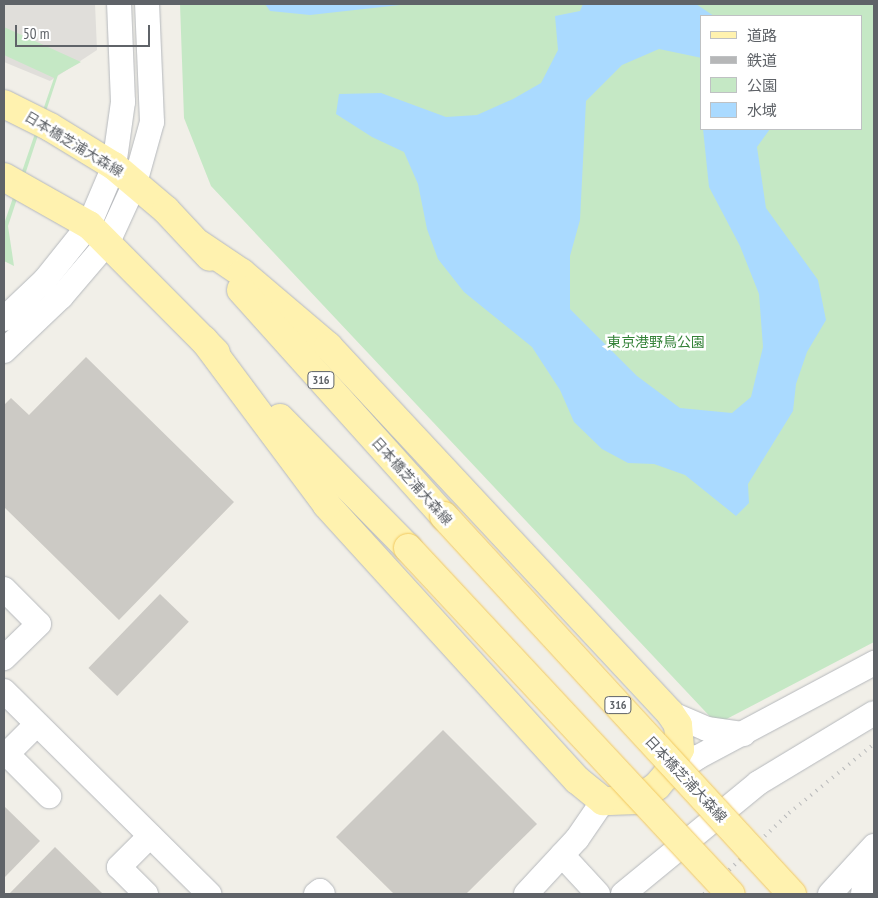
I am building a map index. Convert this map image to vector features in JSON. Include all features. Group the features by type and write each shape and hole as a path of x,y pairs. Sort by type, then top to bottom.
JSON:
{"main road":[{"name":"日本橋芝浦大森線","path":"4,104 50,127 114,166 135,183 199,244 444,516 792,894"},
{"path":"4,176 98,234 408,548 731,894"},
{"path":"199,244 242,273 328,346 670,713 678,725 680,749 668,774 657,786 637,800 603,801 577,780 327,505 204,340"}],"street":[{"path":"4,319 98,234 114,166 123,102 119,4"},
{"path":"4,351 61,297 98,234 135,183 152,122 148,4"},
{"path":"4,589 39,624 4,658"},
{"path":"657,786 698,757 874,663"},
{"path":"4,691 209,894"},
{"path":"670,713 707,729 744,734"},
{"path":"623,894 758,783 874,713"},
{"path":"36,724 5,752 49,796"},
{"path":"526,894 562,855 603,801"},
{"path":"146,894 119,867 150,836"},
{"path":"830,894 874,848"},
{"path":"863,894 867,861 874,848"},
{"path":"562,855 598,894"},
{"path":"316,894 320,891 323,894"}],"shaded area":[{"path":"4,4 95,4 97,50 50,81 4,62"}],"green space":[{"name":"東京港野鳥公園","path":"180,4 874,4 874,642 717,724 211,186 184,118"},
{"path":"4,27 81,62 58,75 8,226 14,266 4,261 4,224 54,78 4,55"}],"water":[{"path":"265,4 409,4 310,15 270,11"},
{"path":"583,4 696,4 712,15 700,15 700,58 659,49 622,65 586,101 580,220 570,256 570,309 637,376 680,408 732,413 751,397 763,347 759,294 740,246 709,187 703,130 769,130 757,147 766,208 818,280 826,320 807,352 796,384 793,411 748,484 749,503 736,516 685,475 654,464 628,463 602,449 574,422 560,390 532,347 464,292 438,259 427,229 418,184 404,152 372,137 336,114 339,94 381,93 446,117 477,115 513,99 541,83 558,50 555,16 580,11"}],"building":[{"path":"86,357 234,502 119,620 4,507 4,405 11,398 29,415"},
{"path":"160,594 189,622 117,696 88,668"},
{"path":"443,730 537,824 466,894 394,894 336,837"},
{"path":"4,806 40,841 4,878"},
{"path":"55,847 103,894 9,894"}],"railway":[{"path":"704,894 789,813 874,744"}]}
